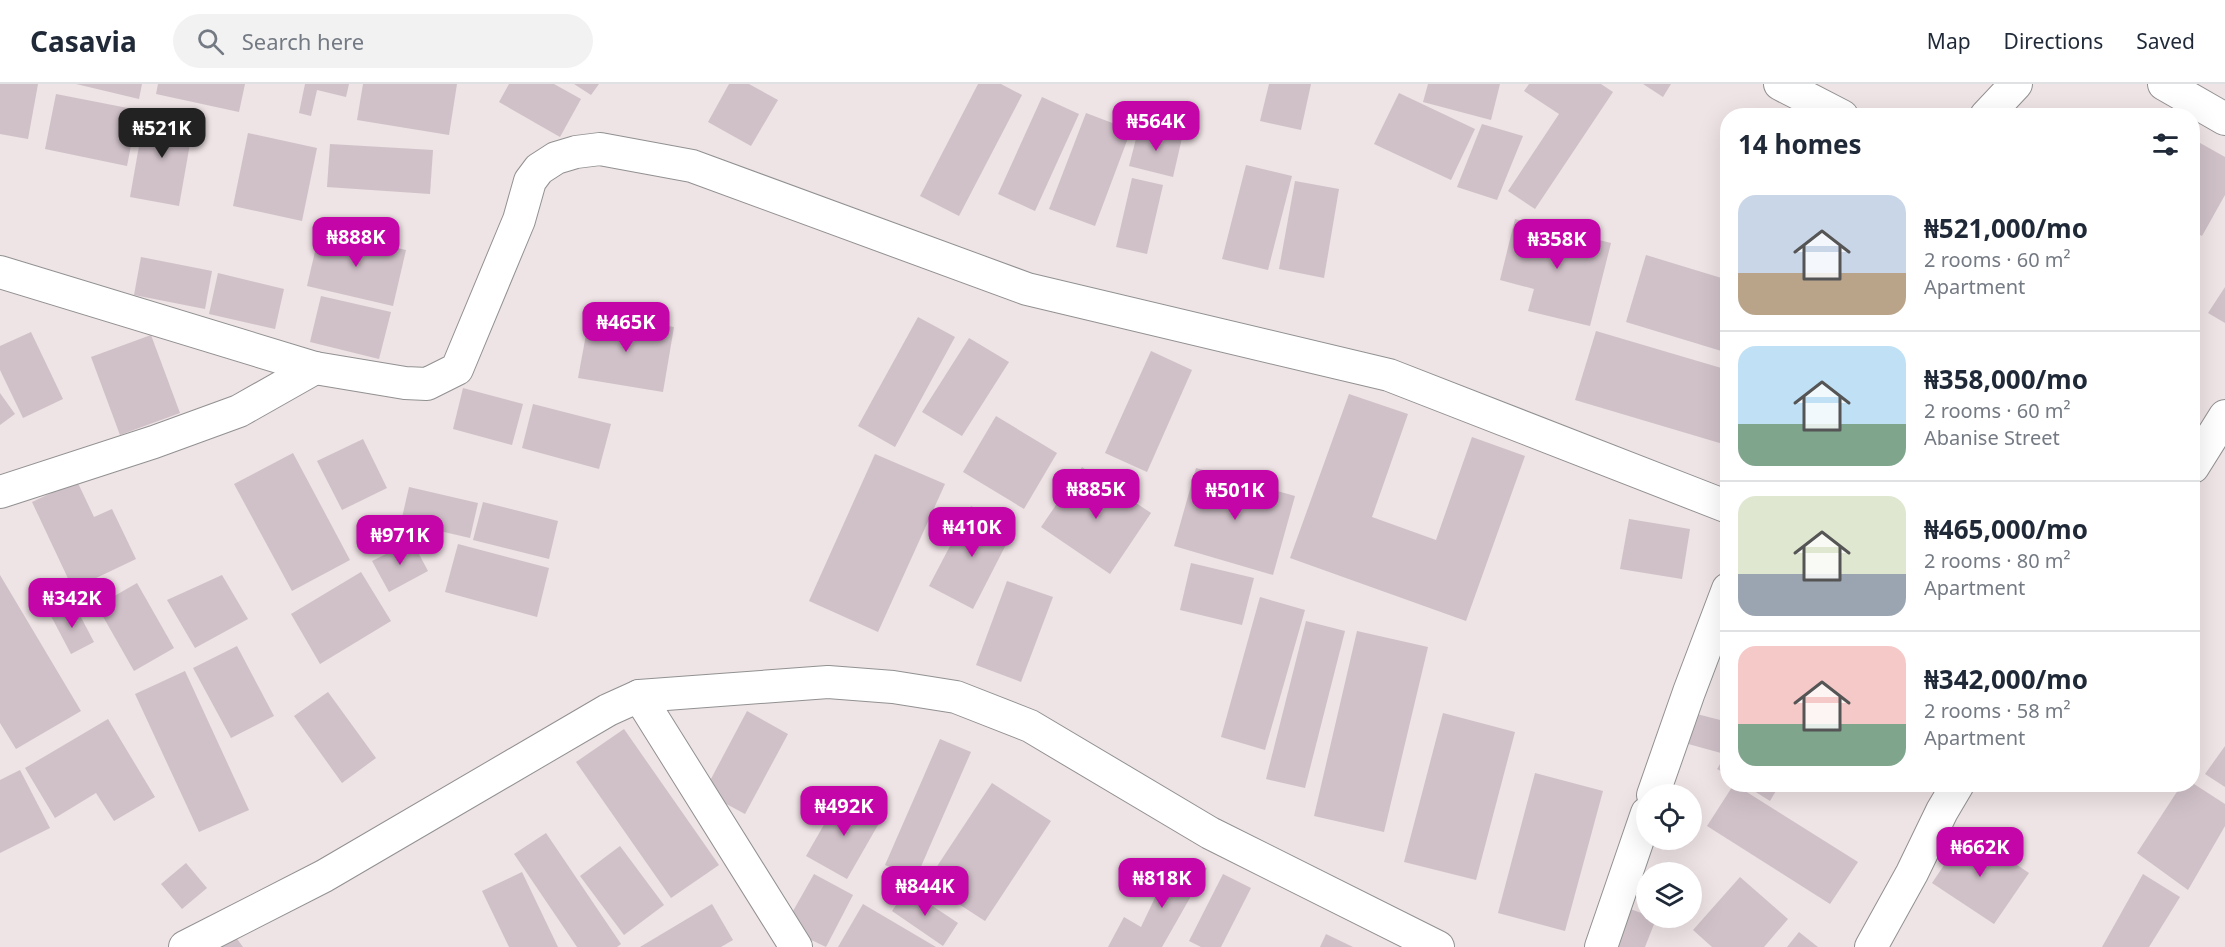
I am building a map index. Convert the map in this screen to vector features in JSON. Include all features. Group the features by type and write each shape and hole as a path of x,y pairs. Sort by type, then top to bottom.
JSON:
{"street":[{"path":"1780,84 1826,108"},
{"path":"1994,108 2016,84"},
{"path":"2164,84 2225,119"},
{"path":"0,272 315,368 405,383 427,384 457,369 519,220 530,181 539,169 556,158 576,152 600,149 692,166 1027,290 1389,375 1720,504"},
{"path":"0,492 154,442 239,411 315,368"},
{"path":"2200,456 2225,416"},
{"path":"1657,784 1720,610"},
{"path":"185,947 324,876 608,710 639,696 828,682 893,687 956,697 1030,726 1210,833 1438,947"},
{"path":"639,696 796,947"},
{"path":"1871,947 1953,792"},
{"path":"1601,947 1636,845"}],"building":[{"path":"0,84 38,84 28,139 0,134"},
{"path":"76,84 142,84 139,99"},
{"path":"158,84 245,84 239,112 156,94"},
{"path":"305,84 349,84 346,97 317,90 311,116 299,113"},
{"path":"363,84 457,84 449,135 357,120"},
{"path":"509,84 554,84 581,99 560,137 499,102"},
{"path":"574,84 599,84 591,95"},
{"path":"729,84 749,84 778,100 751,146 708,122"},
{"path":"978,84 1001,84 1022,95 959,216 920,196"},
{"path":"1269,84 1311,84 1301,130 1260,121"},
{"path":"1428,84 1500,84 1491,120 1423,102"},
{"path":"1529,84 1601,84 1613,92 1535,209 1508,191 1559,114 1524,91"},
{"path":"1643,84 1671,84 1663,97"},
{"path":"1399,93 1475,129 1451,180 1374,144"},
{"path":"56,94 138,110 127,166 45,149"},
{"path":"1042,97 1079,114 1035,211 998,194"},
{"path":"145,112 194,121 179,206 130,197"},
{"path":"1086,113 1131,130 1095,226 1049,209"},
{"path":"1482,124 1523,136 1497,200 1457,187"},
{"path":"1139,127 1182,138 1173,177 1129,166"},
{"path":"248,133 317,148 302,221 233,206"},
{"path":"2200,143 2225,157 2225,195 2202,236 2200,235"},
{"path":"330,144 433,150 430,194 327,187"},
{"path":"1246,165 1292,176 1268,270 1222,259"},
{"path":"1132,178 1163,185 1147,254 1116,247"},
{"path":"1295,181 1339,189 1324,278 1279,269"},
{"path":"1515,219 1611,243 1590,326 1528,311 1534,289 1500,280"},
{"path":"320,230 406,250 393,306 307,286"},
{"path":"1646,255 1720,278 1720,351 1626,322"},
{"path":"141,257 212,271 205,309 134,295"},
{"path":"218,273 284,289 275,329 209,314"},
{"path":"2225,287 2225,323 2208,313"},
{"path":"321,296 391,312 379,359 310,342"},
{"path":"590,313 674,327 663,392 578,378"},
{"path":"918,317 955,337 895,447 858,426"},
{"path":"1596,331 1720,368 1720,443 1575,400"},
{"path":"31,332 63,399 23,418 0,370 0,346"},
{"path":"151,335 180,413 120,435 91,357"},
{"path":"969,338 1009,362 962,436 922,412"},
{"path":"1151,351 1192,370 1147,472 1105,453"},
{"path":"463,388 523,404 512,445 453,429"},
{"path":"0,393 15,414 0,425"},
{"path":"1349,394 1408,414 1372,517 1436,540 1472,437 1525,456 1466,621 1290,558"},
{"path":"533,404 611,424 599,469 522,448"},
{"path":"996,416 1057,453 1024,509 963,472"},
{"path":"363,439 387,488 342,510 317,461"},
{"path":"293,453 350,560 292,591 234,484"},
{"path":"875,454 945,484 878,632 809,601"},
{"path":"1082,467 1151,513 1110,574 1041,527"},
{"path":"1196,468 1295,496 1273,575 1174,546"},
{"path":"77,481 94,517 112,509 136,559 73,589 32,502"},
{"path":"409,487 478,503 470,538 401,522"},
{"path":"483,502 558,521 549,559 473,540"},
{"path":"971,506 1014,529 973,609 929,586"},
{"path":"1629,519 1690,529 1682,579 1620,569"},
{"path":"412,541 428,571 389,592 372,561"},
{"path":"458,544 549,568 537,617 445,592"},
{"path":"1191,563 1254,578 1242,625 1180,610"},
{"path":"361,572 391,621 320,664 291,614"},
{"path":"0,575 81,711 16,749 0,723"},
{"path":"222,575 248,619 195,648 167,600"},
{"path":"1007,581 1053,597 1021,682 976,665"},
{"path":"137,583 174,648 134,671 97,606"},
{"path":"1260,597 1305,610 1265,750 1221,737"},
{"path":"74,604 94,642 71,654 51,616"},
{"path":"1306,621 1345,631 1305,788 1266,779"},
{"path":"1357,631 1428,647 1384,832 1314,816"},
{"path":"237,646 274,716 231,738 193,668"},
{"path":"185,671 249,810 199,832 135,694"},
{"path":"328,692 376,758 342,783 294,716"},
{"path":"747,711 788,734 745,814 704,792"},
{"path":"1689,712 1720,720 1720,753 1681,742"},
{"path":"1443,713 1515,732 1476,880 1404,862"},
{"path":"108,719 155,797 114,821 96,793 55,818 25,768"},
{"path":"624,729 719,865 671,898 576,762"},
{"path":"940,739 971,752 916,878 885,865"},
{"path":"2225,746 2225,787 2205,774"},
{"path":"20,770 50,828 0,853 0,780"},
{"path":"1535,773 1603,791 1565,931 1498,913"},
{"path":"992,783 1051,821 985,921 926,883"},
{"path":"2200,788 2225,804 2225,826 2188,890 2137,853 2177,792 2200,792"},
{"path":"1729,792 1747,792 1858,862 1830,904 1707,826"},
{"path":"1756,792 1775,792 1770,801"},
{"path":"841,795 882,818 847,879 806,856"},
{"path":"1967,831 2029,873 1994,924 1932,883"},
{"path":"546,833 621,944 617,947 577,947 514,854"},
{"path":"620,846 664,905 624,935 580,876"},
{"path":"1173,860 1207,868 1162,947 1108,947 1124,917 1141,927"},
{"path":"186,863 207,888 182,909 161,884"},
{"path":"522,872 558,947 509,947 482,891"},
{"path":"814,874 853,895 826,947 784,927"},
{"path":"1223,874 1251,888 1221,947 1201,947 1189,941"},
{"path":"2143,874 2180,897 2149,947 2102,947"},
{"path":"1740,877 1788,919 1764,947 1712,947 1693,930 1702,928 1702,920"},
{"path":"907,889 958,923 943,946 892,911"},
{"path":"712,904 733,940 721,947 640,947"},
{"path":"863,904 936,947 838,947"},
{"path":"1622,906 1636,911 1636,928 1652,928 1645,947 1607,947"},
{"path":"229,928 243,947 203,947"},
{"path":"1799,932 1818,947 1787,947"},
{"path":"1326,934 1353,947 1320,947"}]}
